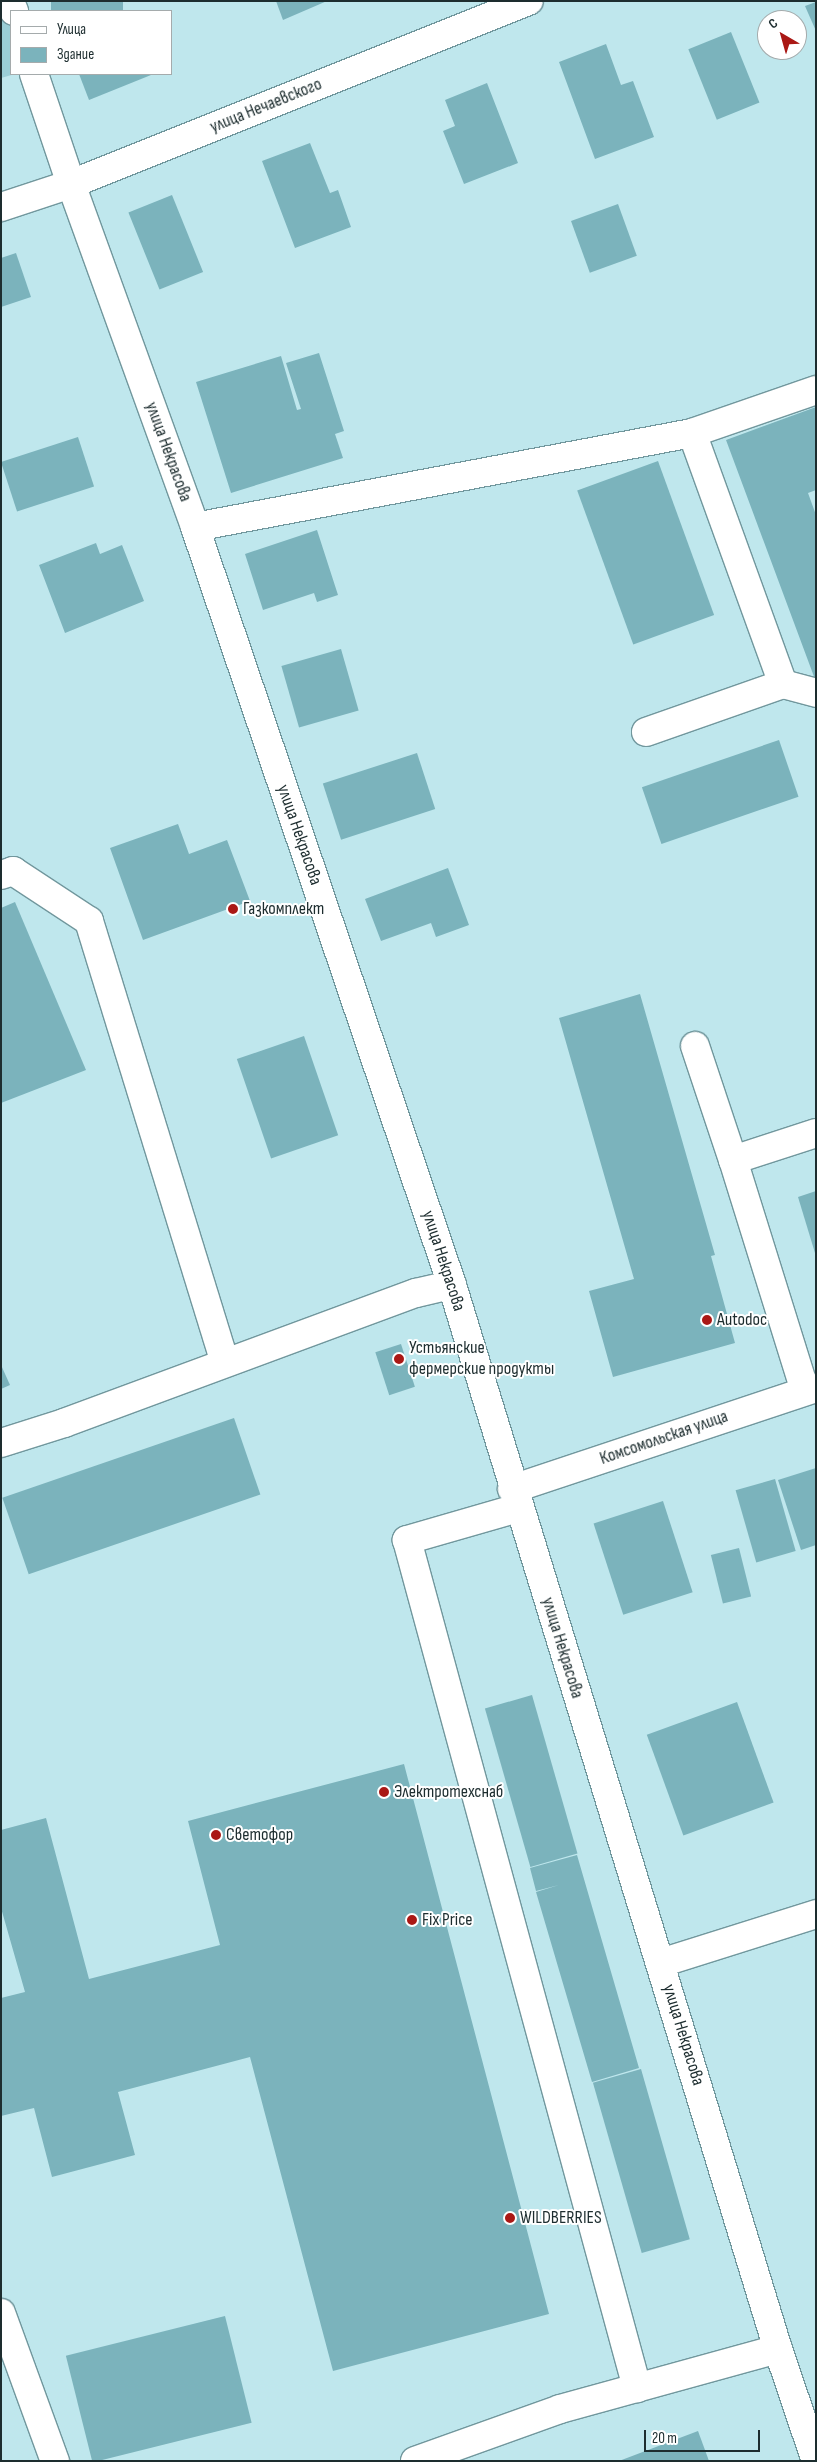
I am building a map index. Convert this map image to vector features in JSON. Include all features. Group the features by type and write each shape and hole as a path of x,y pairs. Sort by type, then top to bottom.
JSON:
{"street":[{"name":"улица Нечаевского","path":"1,206 71,184 529,1"},
{"name":"улица Некрасова","path":"34,75 71,184 194,526 452,1285 515,1499 661,1963 778,2349 816,2461"},
{"path":"194,526 692,433 816,390"},
{"path":"692,433 783,684"},
{"path":"646,732 783,684 816,693"},
{"path":"1,875 13,870 90,921 226,1362"},
{"path":"695,1046 810,1389"},
{"path":"733,1160 816,1133"},
{"path":"1,1443 64,1423 416,1292 452,1285"},
{"name":"Комсомольская улица","path":"637,2388 407,1540 810,1389"},
{"path":"661,1963 816,1914"},
{"path":"1,2313 55,2461"},
{"path":"415,2461 560,2409 778,2349"}],"shaded area":[{"path":"1,1 10,10 12,75 1,78"}],"building":[{"path":"51,1 123,1 123,10 51,10"},
{"path":"276,1 327,1 283,20"},
{"path":"816,2 816,31 807,10 805,6"},
{"path":"731,32 759,102 717,120 688,49"},
{"path":"606,44 621,85 633,81 654,137 595,159 559,62"},
{"path":"79,75 151,75 89,100"},
{"path":"487,83 518,163 464,184 443,131 455,126 445,100"},
{"path":"310,143 330,193 338,190 351,227 295,248 262,161"},
{"path":"172,195 203,272 160,290 128,213"},
{"path":"618,204 637,256 590,273 571,221"},
{"path":"16,253 31,297 1,307 1,258"},
{"path":"319,353 344,431 335,434 343,458 231,493 196,382 281,356 297,410 301,409 286,363"},
{"path":"816,407 816,490 808,493 816,515 816,682 726,440"},
{"path":"78,437 94,486 17,511 1,462"},
{"path":"658,461 714,615 633,645 577,490"},
{"path":"317,530 338,595 317,602 314,593 263,610 245,554"},
{"path":"96,543 100,554 122,545 144,601 65,633 39,565"},
{"path":"341,649 359,711 299,728 281,666"},
{"path":"779,740 799,797 661,844 642,787"},
{"path":"417,753 435,809 341,840 323,784"},
{"path":"178,824 189,854 227,840 250,901 143,940 110,848"},
{"path":"448,868 469,925 436,937 431,923 381,941 365,899"},
{"path":"15,902 86,1070 1,1103 1,908"},
{"path":"640,994 715,1255 711,1256 735,1343 613,1377 589,1291 634,1279 559,1018"},
{"path":"304,1036 338,1135 271,1158 237,1059"},
{"path":"816,1191 816,1253 815,1253 798,1197"},
{"path":"401,1344 415,1387 389,1395 375,1352"},
{"path":"1,1365 10,1385 1,1389"},
{"path":"234,1418 260,1495 29,1574 2,1498"},
{"path":"816,1468 816,1545 801,1550 778,1480"},
{"path":"775,1479 796,1551 756,1562 736,1490"},
{"path":"663,1501 693,1592 623,1615 594,1524"},
{"path":"739,1548 751,1597 723,1604 711,1555"},
{"path":"532,1695 577,1854 530,1867 485,1709"},
{"path":"737,1702 774,1803 683,1835 647,1735"},
{"path":"404,1764 549,2314 333,2371 250,2057 118,2092 135,2155 52,2177 34,2108 1,2116 1,1998 25,1992 1,1908 1,1830 46,1818 89,1979 220,1945 188,1821"},
{"path":"577,1855 639,2068 592,2082 536,1892 559,1885 536,1891 530,1868"},
{"path":"641,2069 690,2239 642,2253 593,2083"},
{"path":"225,2316 252,2423 92,2461 66,2356"},
{"path":"698,2431 709,2461 619,2461"}],"place":[{"name":"Газкомплект","path":"233,909"},
{"name":"Autodoc","path":"707,1320"},
{"name":"Устьянские фермерские продукты","path":"399,1359"},
{"name":"Электротехснаб","path":"384,1792"},
{"name":"Светофор","path":"216,1835"},
{"name":"Fix Price","path":"412,1920"},
{"name":"WILDBERRIES","path":"510,2218"}]}
